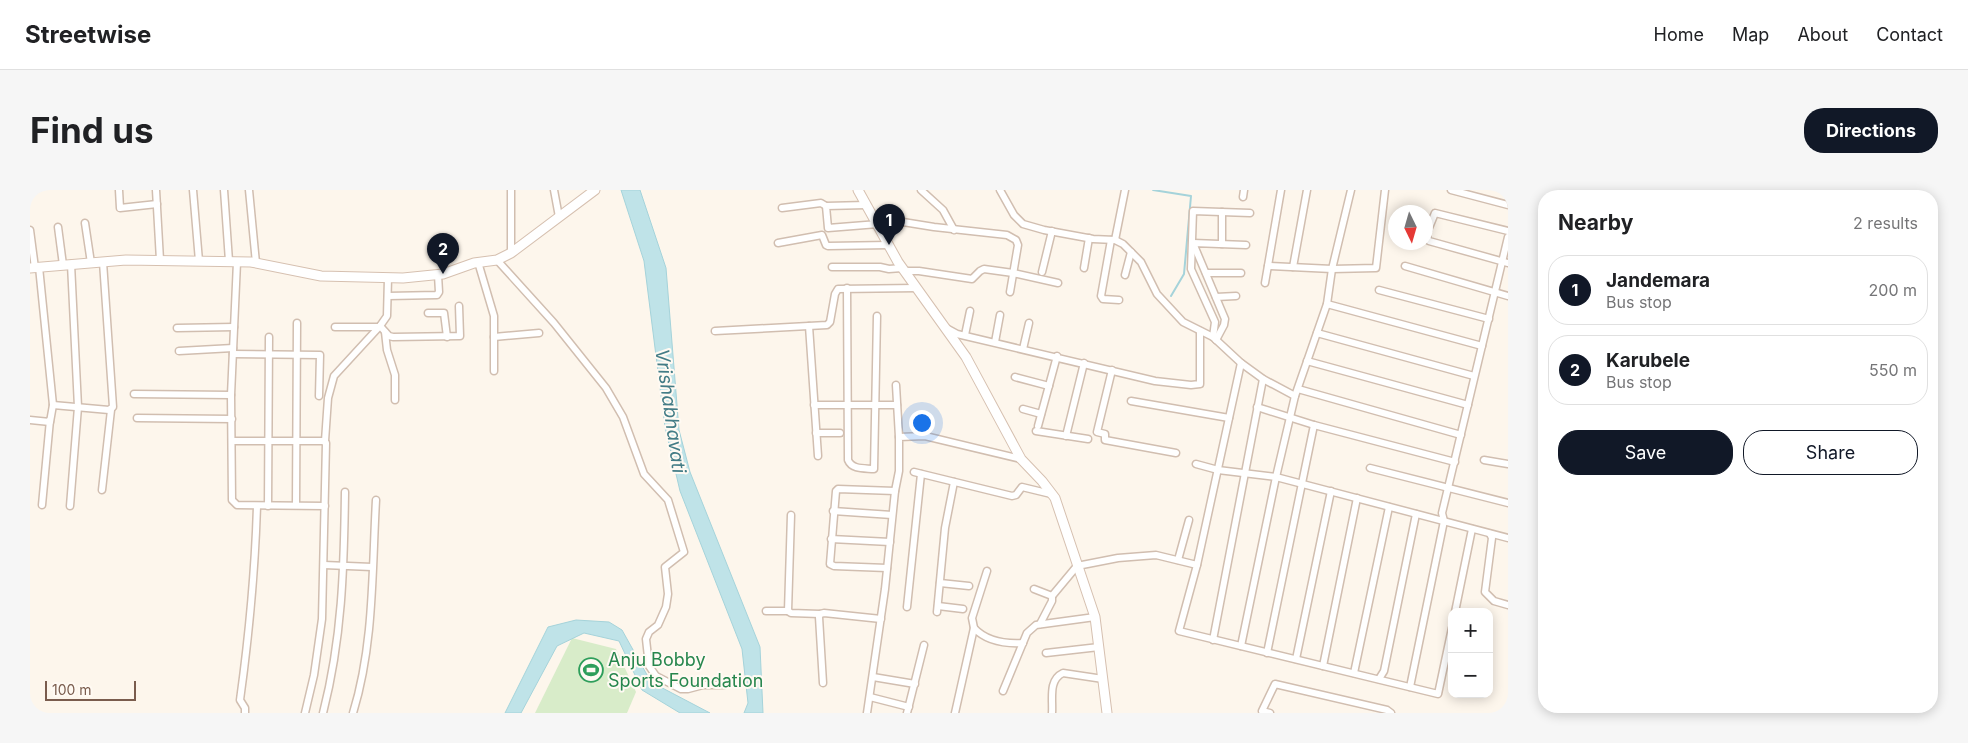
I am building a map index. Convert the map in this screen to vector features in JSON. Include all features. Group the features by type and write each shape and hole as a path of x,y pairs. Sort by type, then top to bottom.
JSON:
{"street":[{"path":"119,190 120,208 157,204"},
{"path":"156,190 160,260"},
{"path":"193,190 199,261"},
{"path":"224,190 233,262 232,500 237,504 257,506 325,506"},
{"path":"249,190 256,263"},
{"path":"511,190 511,253"},
{"path":"554,190 559,217"},
{"path":"34,268 126,260 160,260 256,263 321,276 388,278 438,275 478,262 496,260 511,253 595,190"},
{"path":"858,190 903,270 966,357 1021,459 1042,481 1054,498 1095,617 1107,713"},
{"path":"921,190 943,210 954,230"},
{"path":"1000,190 1014,215 1023,224 1089,238 1113,240 1123,244 1141,262 1157,294 1184,322 1215,339 1241,363 1263,379 1297,392 1462,435"},
{"path":"1119,300 1103,299 1101,296 1125,190"},
{"path":"1243,197 1244,190"},
{"path":"1265,284 1281,190"},
{"path":"1293,267 1307,190"},
{"path":"1241,646 1276,477 1297,392 1327,304 1332,269 1351,190"},
{"path":"1268,266 1332,269 1376,268 1385,190"},
{"path":"1452,190 1508,205"},
{"path":"782,208 821,203 826,206 866,205"},
{"path":"826,206 829,229 903,222 954,230 1007,235 1016,240 1018,245 1010,292"},
{"path":"1215,339 1215,322 1191,269 1193,211 1250,214"},
{"path":"1222,212 1222,244"},
{"path":"1505,263 1429,241 1426,235 1434,213 1508,231"},
{"path":"85,222 91,263"},
{"path":"58,227 67,265 78,406 70,506"},
{"path":"30,230 53,405 42,505"},
{"path":"1042,272 1052,231"},
{"path":"778,243 822,235 828,246 888,245"},
{"path":"1410,687 1444,521 1442,514 1462,435 1474,376 1505,263 1508,237"},
{"path":"1084,268 1089,238"},
{"path":"1193,243 1246,245"},
{"path":"1193,243 1225,318 1224,325 1215,339"},
{"path":"1125,275 1131,252"},
{"path":"496,260 554,323 606,388 623,417 643,472 668,502 684,552 665,567 668,594 666,607 658,625 649,632 646,639 649,666 656,676 681,689 688,690 702,685 724,685"},
{"path":"102,490 111,410 113,407 103,262"},
{"path":"478,262 493,312 494,371"},
{"path":"832,267 880,266 889,269 972,279 982,270 1014,273 1058,283"},
{"path":"1405,266 1508,296"},
{"path":"1206,273 1241,274"},
{"path":"388,296 437,295 439,292 438,275"},
{"path":"305,713 314,675 322,626 325,441 328,398 334,376 387,316 388,278"},
{"path":"848,288 847,406 849,463 855,467 874,469 877,316"},
{"path":"714,331 825,325 829,323 835,294 838,289 917,288"},
{"path":"1379,290 1489,319"},
{"path":"1216,296 1236,296"},
{"path":"1327,304 1482,346"},
{"path":"334,326 379,327 393,337 461,336 459,306"},
{"path":"965,335 970,311"},
{"path":"428,313 444,313 447,336"},
{"path":"995,342 1000,315"},
{"path":"1022,348 1029,322"},
{"path":"296,506 297,323"},
{"path":"809,326 818,456"},
{"path":"177,328 234,327"},
{"path":"945,328 965,335 1155,381 1191,385 1200,384 1200,331"},
{"path":"385,332 387,350 395,375 395,400"},
{"path":"494,337 539,333"},
{"path":"1317,333 1474,376"},
{"path":"268,506 269,337"},
{"path":"179,351 233,351 320,356 319,396"},
{"path":"1057,356 1037,428 1066,436 1088,439"},
{"path":"1307,361 1468,405"},
{"path":"1066,436 1084,363"},
{"path":"1241,363 1197,565 1179,631 1438,694 1448,647"},
{"path":"1112,370 1097,432 1105,434 1105,440 1176,453"},
{"path":"1016,377 1049,386"},
{"path":"1213,640 1263,379"},
{"path":"867,713 881,619 892,515 899,471 896,385"},
{"path":"134,394 231,395"},
{"path":"1131,401 1229,418"},
{"path":"53,405 111,410"},
{"path":"814,406 897,405"},
{"path":"1257,407 1314,425 1455,462"},
{"path":"1023,409 1041,414"},
{"path":"136,418 232,419"},
{"path":"30,420 50,422 50,420"},
{"path":"1267,653 1314,425"},
{"path":"816,434 840,433"},
{"path":"899,437 925,436 1021,459"},
{"path":"232,441 325,441"},
{"path":"1484,460 1508,464"},
{"path":"1196,464 1218,470 1276,477 1508,538"},
{"path":"1370,468 1508,503"},
{"path":"907,607 918,473 1012,496 1016,495 1022,487 1051,494"},
{"path":"954,482 945,528 937,608 963,609"},
{"path":"887,568 832,565 829,561 833,511 836,490 838,489 895,491"},
{"path":"1296,660 1331,491"},
{"path":"323,713 338,642 344,566 345,492"},
{"path":"1323,666 1357,498"},
{"path":"352,713 359,692 370,628 376,500"},
{"path":"245,713 245,708 240,700 255,570 257,506"},
{"path":"1354,673 1389,507"},
{"path":"833,511 892,515"},
{"path":"1379,680 1384,671 1416,514"},
{"path":"788,612 791,515"},
{"path":"1178,560 1189,520"},
{"path":"1456,608 1472,529"},
{"path":"1490,534 1492,538 1485,592 1494,600 1508,605"},
{"path":"831,539 890,542"},
{"path":"1040,624 1052,601 1052,596 1078,566 1118,558 1156,555 1197,565"},
{"path":"324,565 372,567"},
{"path":"955,713 974,628 972,618 987,571"},
{"path":"940,583 969,586"},
{"path":"1034,589 1052,596"},
{"path":"766,611 824,613 881,619"},
{"path":"820,614 823,683"},
{"path":"1003,691 1029,631 1040,624 1095,617"},
{"path":"974,628 982,637 1009,644 1023,643"},
{"path":"870,698 908,710 924,645"},
{"path":"1046,653 1099,647"},
{"path":"1052,713 1053,683 1060,675 1063,673 1103,678"},
{"path":"873,677 915,684"},
{"path":"1270,713 1262,712 1276,684 1392,713"}],"green space":[{"name":"Anju Bobby Sports Foundation","path":"572,638 616,649 636,692 627,713 535,713"}],"water":[{"name":"Vrishabhavati","path":"621,190 640,190 666,268 679,430 690,472 760,647 763,713 744,713 748,703 742,649 680,491 665,427 644,261"},
{"path":"576,620 609,622 622,630 651,682 710,713 680,713 642,690 619,641 584,633 557,646 521,713 505,713 548,627"}],"waterway":[{"path":"1153,190 1191,196 1184,274 1171,296"}],"place":[{"name":"Jandemara","path":"889,245"},
{"name":"Karubele","path":"443,274"},
{"name":"Anju Bobby Sports Foundation","path":"591,670"}]}
